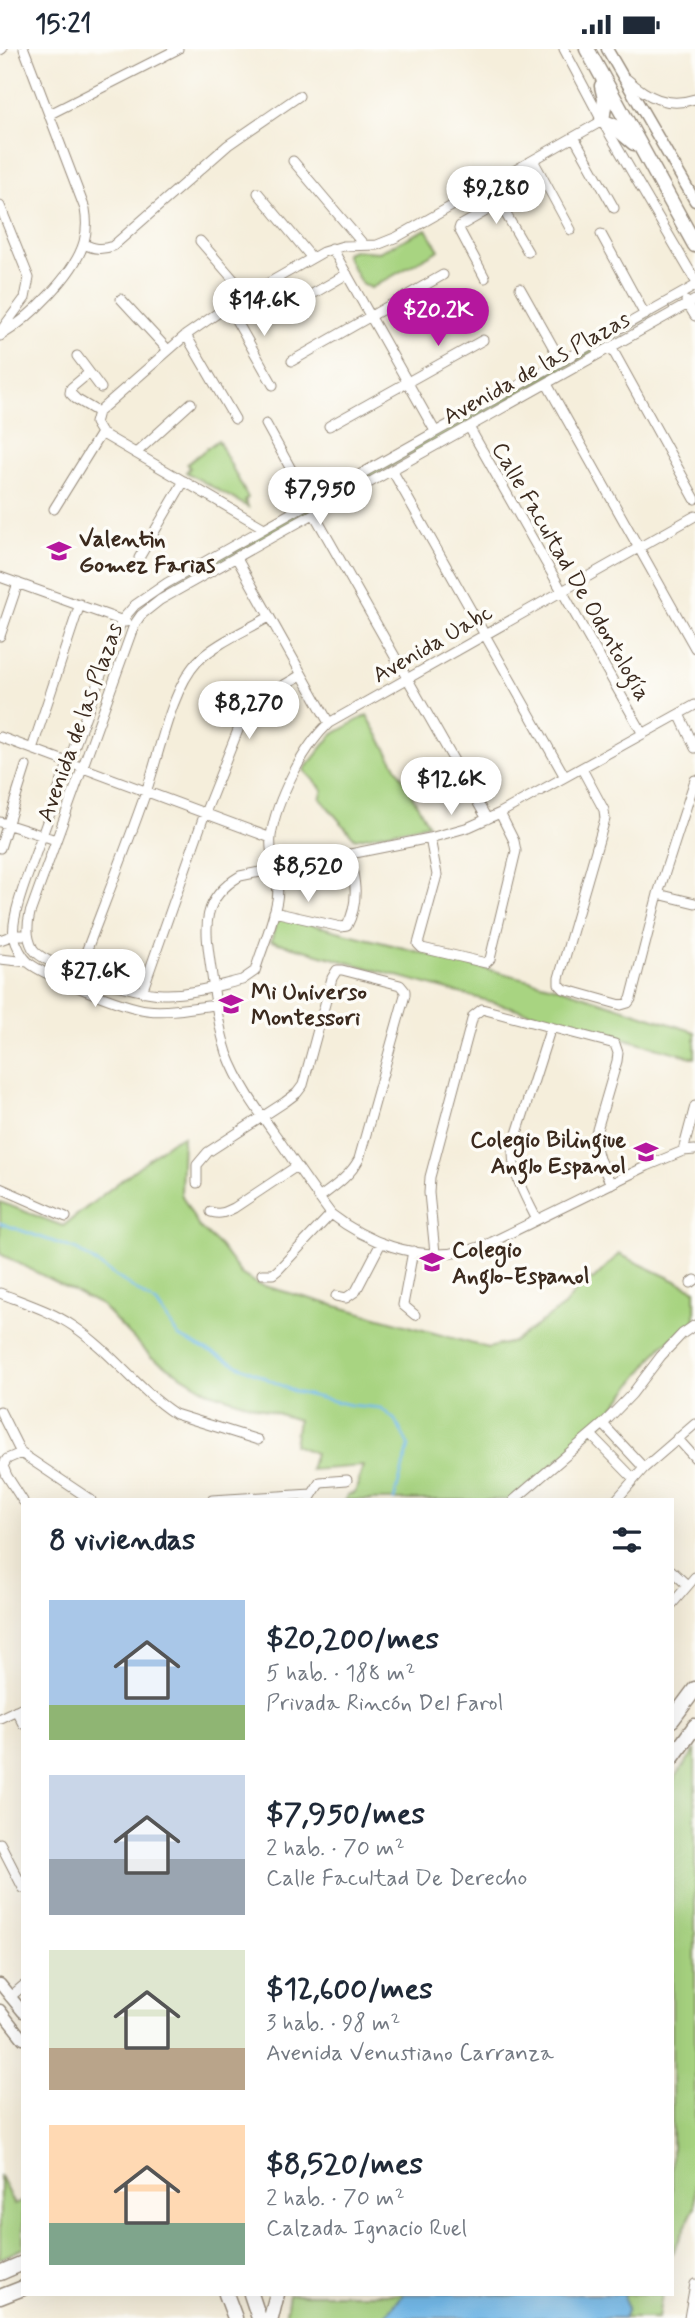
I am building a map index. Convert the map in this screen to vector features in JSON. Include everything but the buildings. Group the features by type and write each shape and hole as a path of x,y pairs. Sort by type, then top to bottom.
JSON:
{"highway":[{"path":"587,49 695,245"},
{"path":"597,68 605,99 602,121 628,137 645,156"},
{"path":"674,1717 695,1689"},
{"path":"674,1755 695,1726"},
{"path":"0,2273 21,2264"},
{"path":"0,2297 21,2289"},
{"path":"227,2296 235,2318"},
{"path":"252,2296 259,2318"},
{"path":"271,2318 276,2296"}],"main road":[{"path":"607,49 695,201"},
{"path":"0,1984 21,2010"},
{"path":"0,2010 21,2036"}],"street":[{"path":"0,334 26,318 70,267 84,244 87,220 24,49"},
{"path":"50,114 178,49"},
{"path":"564,49 602,121 695,280"},
{"path":"621,73 643,94 657,99 674,102 695,99"},
{"path":"84,244 94,249 113,246 228,145 299,96"},
{"path":"264,528 101,433 95,423 98,412 186,335 247,295 332,248 377,245 397,237 602,121"},
{"path":"574,137 614,208"},
{"path":"533,160 571,230"},
{"path":"293,161 364,246"},
{"path":"489,185 528,252"},
{"path":"258,193 312,258"},
{"path":"485,278 459,229 500,203"},
{"path":"0,206 29,278 25,298 0,334"},
{"path":"601,234 645,315"},
{"path":"200,241 247,295"},
{"path":"332,248 435,431"},
{"path":"273,317 347,274"},
{"path":"292,361 443,275"},
{"name":"Avenida de las Plazas","path":"14,935 15,918 67,762 122,620 135,605 149,594 309,502 695,286"},
{"path":"520,288 561,361"},
{"path":"682,293 691,302 695,316"},
{"path":"121,299 168,350"},
{"name":"Avenida de las Plazas","path":"27,935 30,913 56,840 134,625 141,615 160,600 691,302"},
{"path":"228,306 273,385"},
{"path":"186,335 235,419"},
{"path":"329,426 483,340"},
{"path":"611,347 695,499"},
{"path":"77,356 101,388"},
{"path":"89,373 71,388 70,393 76,400 98,412"},
{"path":"547,384 695,648"},
{"path":"136,453 191,403"},
{"path":"266,424 309,502"},
{"name":"Calle Facultad De Odontología","path":"469,427 643,734"},
{"path":"54,509 101,433"},
{"path":"392,470 565,777"},
{"path":"139,558 184,481"},
{"path":"314,514 488,819"},
{"name":"Avenida Uabc","path":"214,987 242,980 255,971 278,892 271,838 280,807 298,761 329,723 695,516"},
{"path":"236,557 329,723"},
{"path":"0,577 134,625"},
{"path":"0,636 18,583"},
{"path":"32,749 80,604"},
{"path":"78,973 146,791 174,705 188,673 198,660 269,617"},
{"path":"142,992 205,813 247,712 257,702 301,675"},
{"path":"695,705 582,769 469,827 429,838 240,876 227,883 212,901 207,929 216,1005 228,1054 237,1076 331,1214 381,1243 435,1254 475,1248 683,1151 695,1150"},
{"path":"679,714 695,748"},
{"path":"0,737 271,838"},
{"path":"0,848 4,823 26,766"},
{"path":"582,769 604,810 605,819 559,984 564,989 621,1005 631,999 658,894 695,780"},
{"path":"429,838 437,875 418,940 422,948 483,964 490,959 516,851 500,813"},
{"path":"4,823 56,840"},
{"path":"274,912 341,927 349,923 356,890 349,854"},
{"path":"658,894 695,903"},
{"path":"0,940 14,935 27,935 40,956 78,973 142,992 174,994 214,987"},
{"path":"14,935 28,962"},
{"path":"0,959 28,962 48,974 142,1010 216,1005"},
{"path":"197,1183 196,1172 202,1158 297,1093 303,1085 332,978 337,970 342,970 400,985 405,995 359,1159 354,1170 344,1180 319,1198"},
{"path":"435,1254 429,1193 433,1161 473,1016 481,1009 615,1044 618,1053 594,1140 598,1159 611,1184"},
{"path":"537,1220 518,1180 512,1156 551,1027"},
{"path":"683,1151 695,1106"},
{"path":"211,1212 224,1213 234,1208 297,1166"},
{"path":"0,1188 66,1217"},
{"path":"262,1275 273,1274 278,1270 331,1214"},
{"path":"335,1296 346,1298 356,1291 381,1243"},
{"path":"413,1251 403,1305 415,1315"},
{"path":"0,1293 58,1317 74,1327 175,1414 258,1440"},
{"path":"516,1498 603,1424 632,1394 661,1356 682,1334 695,1325"},
{"path":"0,1411 21,1453 88,1498"},
{"path":"603,1424 644,1468"},
{"path":"618,1498 644,1468 695,1424"},
{"path":"592,1434 634,1479"},
{"path":"677,1438 695,1458"},
{"path":"21,1453 6,1459 3,1466 6,1476 21,1498"},
{"path":"282,1498 311,1497 320,1482 347,1479"},
{"path":"674,1573 687,1585"},
{"path":"674,1601 695,1577"},
{"path":"0,1718 19,1708"},
{"path":"0,1843 21,1884"},
{"path":"10,1997 21,1988"},
{"path":"688,2318 695,2284"}],"green space":[{"path":"426,229 439,250 371,288 361,283 345,254 353,250 379,252"},
{"path":"651,315 602,347 165,594 170,584"},
{"path":"218,440 248,498 245,500 248,507 186,472 190,468 187,464"},
{"path":"367,715 428,824 355,839 320,798 323,790 304,770 332,735"},
{"path":"278,916 557,987 695,1032 695,1058 271,941"},
{"path":"183,1136 181,1194 198,1226 220,1246 241,1274 257,1284 488,1348 513,1342 564,1306 585,1279 593,1280 619,1254 695,1290 695,1322 662,1346 602,1423 513,1498 346,1498 355,1493 363,1466 310,1470 315,1453 294,1445 298,1420 209,1392 151,1357 101,1305 0,1254 0,1202 63,1226 170,1142"},
{"path":"695,1750 695,2206 674,2251 674,1779"},
{"path":"0,2176 14,2205 21,2202 21,2249 0,2259"},
{"path":"289,2296 662,2296 658,2318 285,2318"}],"water":[{"path":"402,2296 624,2296 627,2309 623,2318 383,2318"}],"waterway":[{"path":"0,1223 77,1250 157,1304 179,1337 295,1392 351,1405 381,1408 395,1420 409,1446 395,1498"}],"place":[{"name":"Valentin Gomez Farias","path":"59,551"},
{"name":"Mi Universo Montessori","path":"231,1004"},
{"name":"Colegio Bilingiue Anglo Espanol","path":"646,1152"},
{"name":"Colegio Anglo-Espanol","path":"432,1262"}]}
